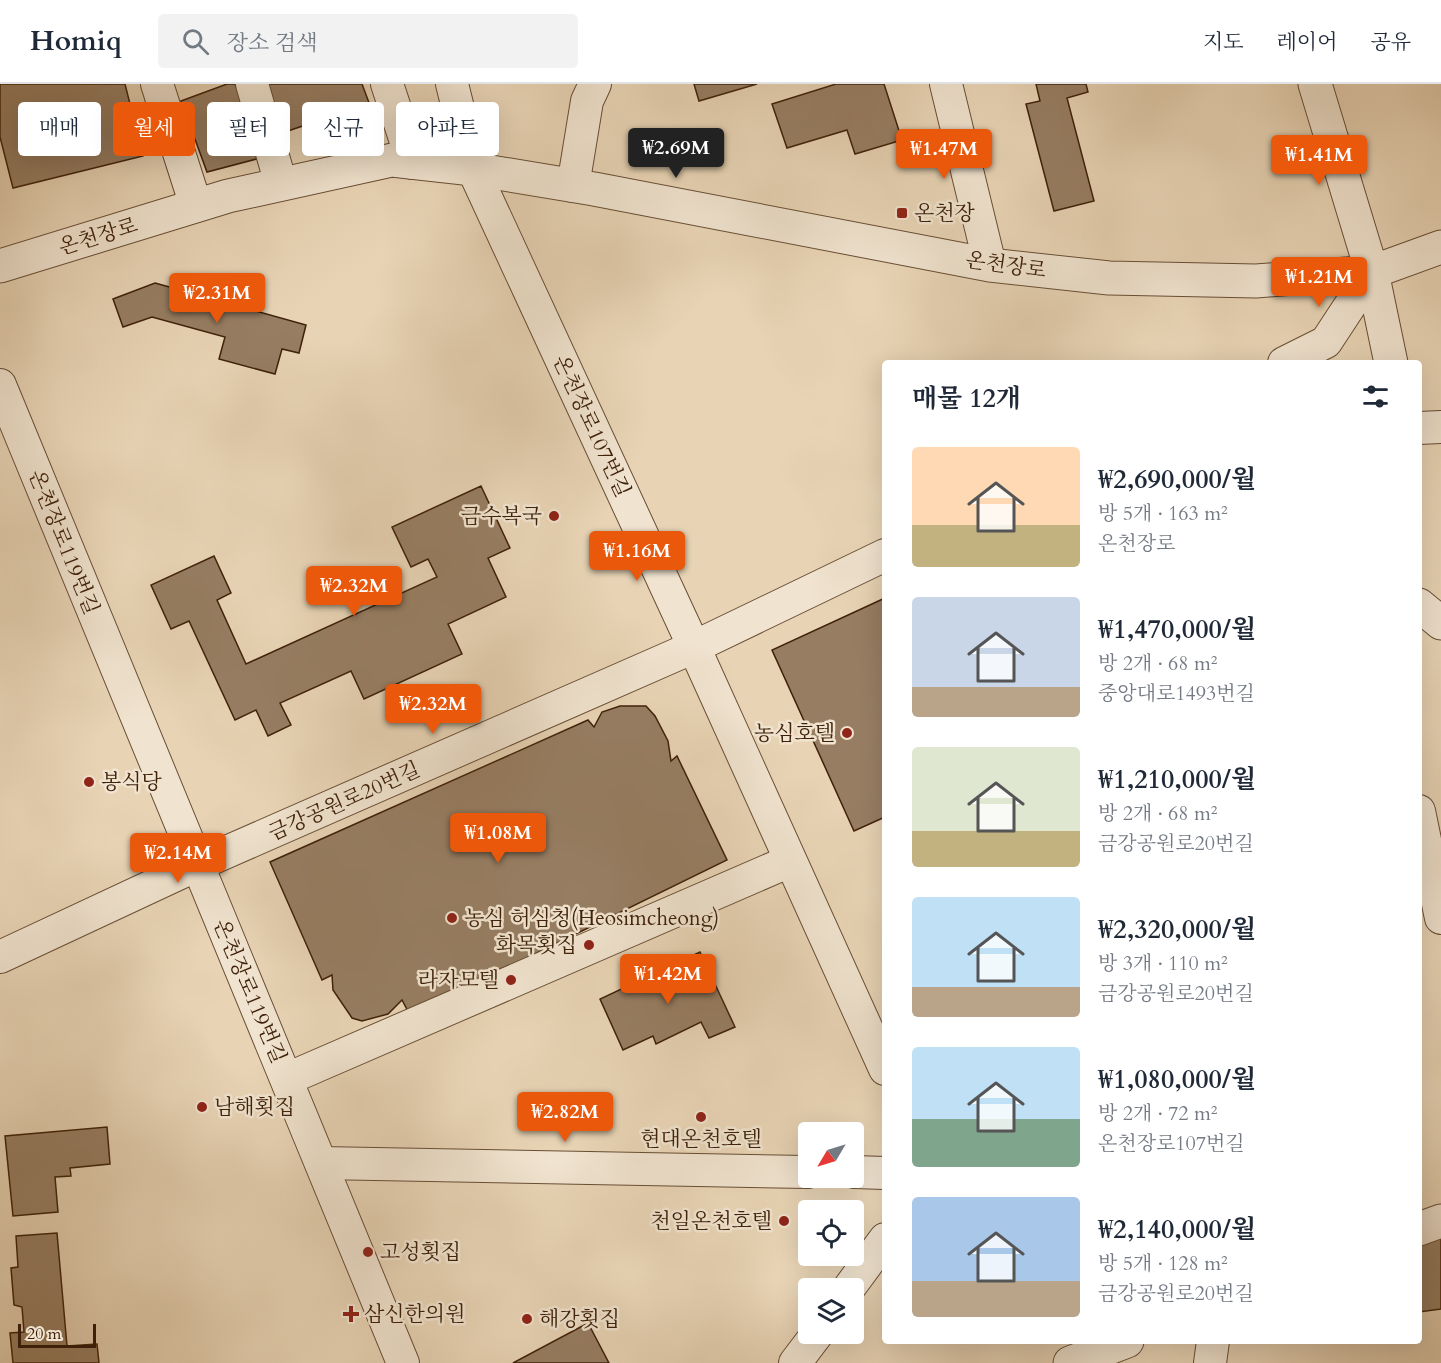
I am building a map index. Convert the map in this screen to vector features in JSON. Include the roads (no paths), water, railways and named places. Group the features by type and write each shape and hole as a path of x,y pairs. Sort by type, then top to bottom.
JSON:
{"street":[{"path":"157,84 196,207"},
{"path":"252,84 281,184"},
{"path":"387,84 413,163"},
{"name":"온천장로107번길","path":"452,84 473,169 694,647 882,1062"},
{"path":"573,186 587,101 595,84"},
{"path":"946,84 990,265"},
{"path":"1315,84 1372,272 1389,360"},
{"name":"온천장로","path":"0,266 281,184 392,160 473,169 573,186 990,265 1132,278 1256,281 1372,272 1441,247"},
{"path":"1290,360 1326,342 1372,272"},
{"name":"온천장로119번길","path":"0,386 403,1363"},
{"path":"1422,428 1441,427"},
{"name":"금강공원로20번길","path":"0,957 197,865 694,647 882,556"},
{"path":"1422,607 1441,623"},
{"path":"1422,826 1441,918"},
{"path":"287,1079 790,861"},
{"path":"321,1163 798,1172"},
{"path":"864,1172 882,1173"},
{"path":"1422,1228 1441,1221"},
{"path":"856,1278 882,1243"},
{"path":"795,1363 809,1344"},
{"path":"1070,1363 1119,1344"},
{"path":"1210,1363 1213,1344"}],"place":[{"name":"온천장","path":"902,213"},
{"name":"금수복국","path":"554,516"},
{"name":"농심호텔","path":"847,733"},
{"name":"봉식당","path":"89,782"},
{"name":"농심 허심청(Heosimcheong)","path":"452,918"},
{"name":"화목횟집","path":"589,945"},
{"name":"라자모텔","path":"511,980"},
{"name":"남해횟집","path":"202,1107"},
{"name":"현대온천호텔","path":"701,1117"},
{"name":"천일온천호텔","path":"784,1221"},
{"name":"고성횟집","path":"368,1252"},
{"name":"삼신한의원","path":"351,1314"},
{"name":"해강횟집","path":"527,1319"}]}
